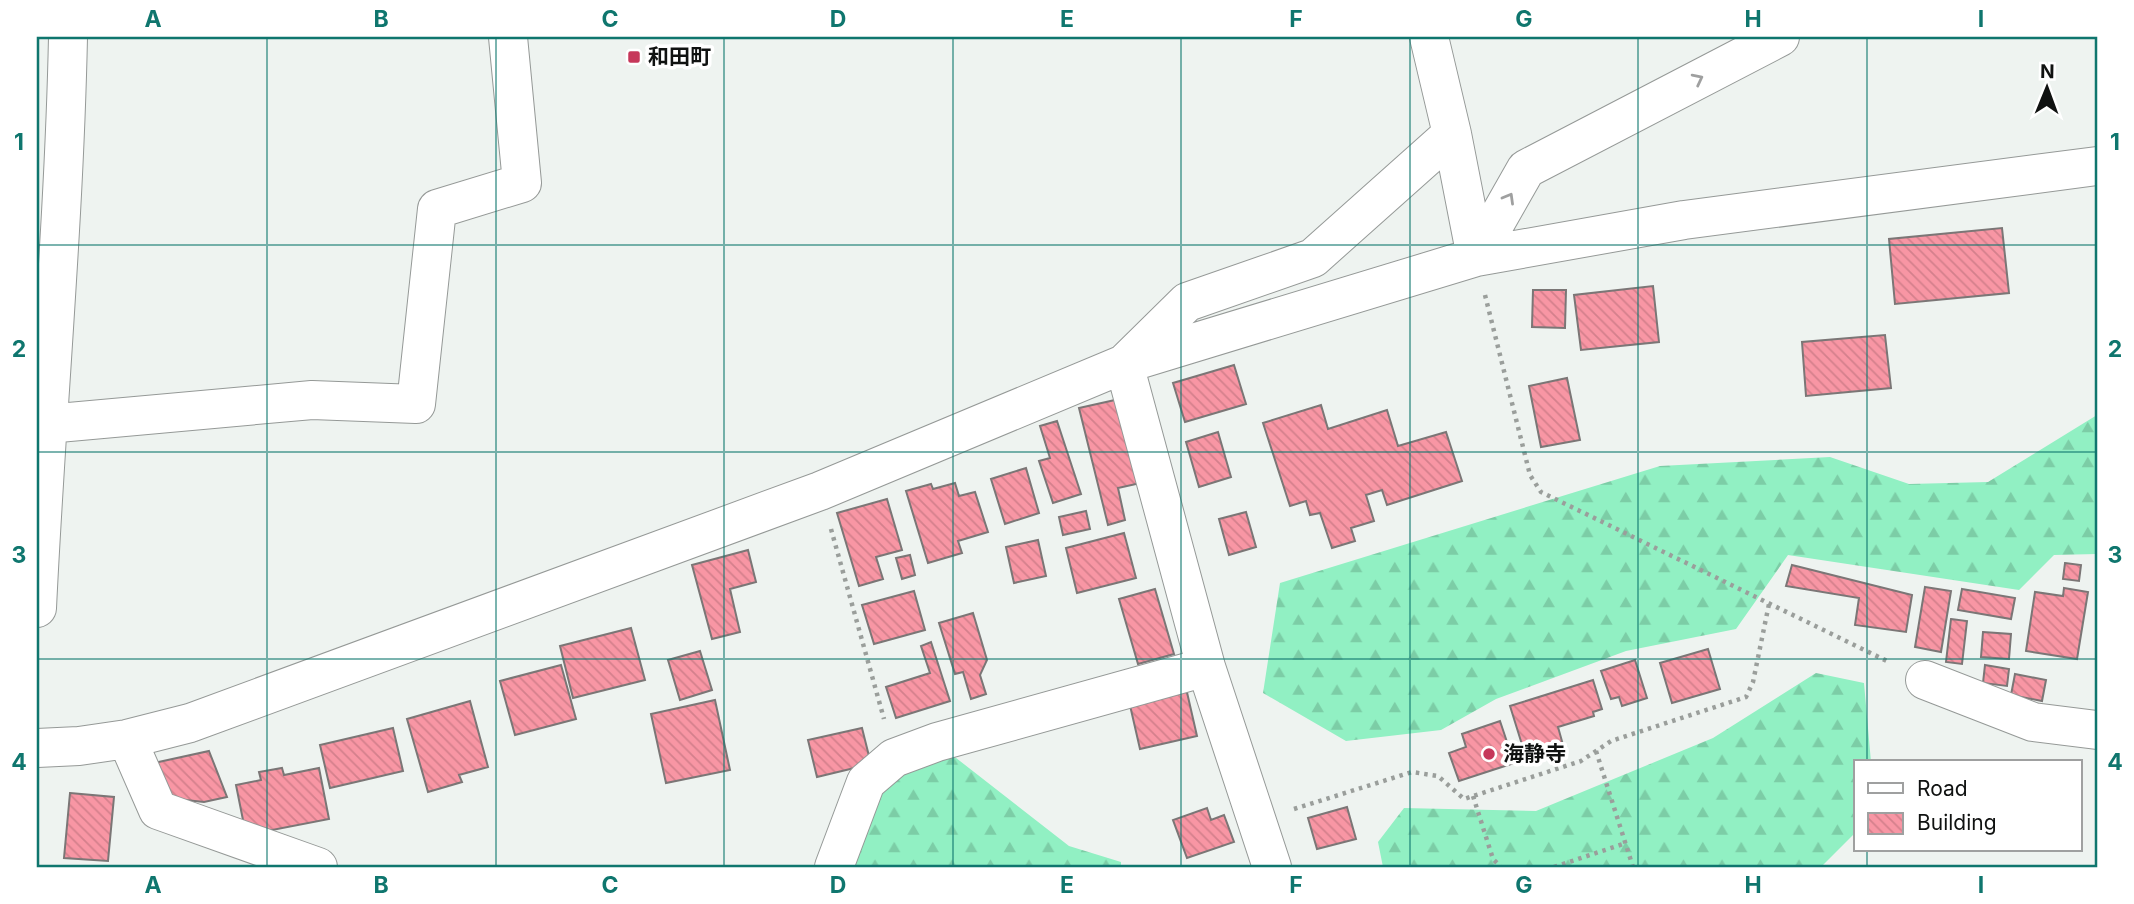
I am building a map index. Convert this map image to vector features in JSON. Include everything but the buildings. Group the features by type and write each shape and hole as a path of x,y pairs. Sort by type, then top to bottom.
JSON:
{"street":[{"path":"37,608 39,503 47,424 51,142 68,37"},
{"path":"47,424 312,400 416,404 437,209 522,183 508,37"},
{"path":"1429,37 1452,134 1475,257"},
{"path":"1475,257 1526,169 1780,37"},
{"path":"1124,364 1187,302 1313,258 1452,134"},
{"path":"37,748 79,746 127,739 190,723 820,491 1124,364 1475,257 1684,220 2097,166"},
{"path":"1124,364 1206,667 1272,867"},
{"path":"834,867 866,782 894,758 937,742 1206,667"},
{"path":"1925,680 2033,722 2097,730"},
{"path":"127,739 158,810 317,867"}],"path":[{"path":"1475,257 1530,475 1541,492 1925,680"},
{"path":"820,491 894,758"},
{"path":"1256,821 1412,772 1438,776 1464,799 1581,761 1611,741 1746,697 1753,682 1769,604"},
{"path":"1596,751 1633,867"},
{"path":"1473,796 1493,859 1502,867"},
{"path":"1554,867 1626,843"}],"green space":[{"path":"2097,415 2097,554 2054,555 2019,590 1788,555 1736,629 1626,651 1496,699 1441,730 1346,741 1263,693 1280,583 1660,466 1830,457 1909,484 1988,482"},
{"path":"1816,673 1864,683 1871,760 1854,760 1854,834 1821,867 1383,867 1378,842 1404,808 1536,811 1713,738"},
{"path":"942,747 1069,846 1121,862 1121,867 838,867 882,782"}],"place":[{"name":"和田町","path":"634,57"},
{"name":"海静寺","path":"1489,754"}]}
